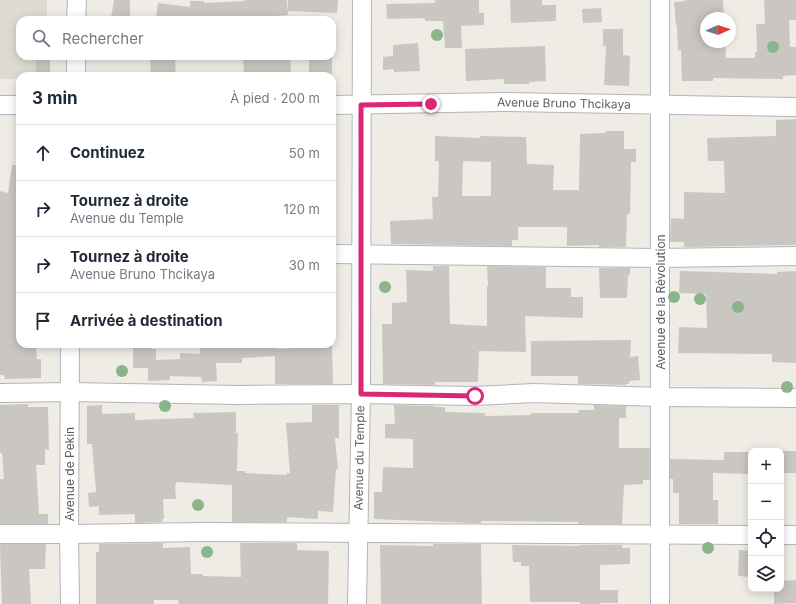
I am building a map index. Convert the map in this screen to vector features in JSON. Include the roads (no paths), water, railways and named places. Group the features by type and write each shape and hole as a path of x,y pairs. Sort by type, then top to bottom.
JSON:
{"street":[{"path":"76,16 77,0"},
{"name":"Avenue du Temple","path":"357,604 361,394 362,0"},
{"name":"Avenue de la Révolution","path":"660,0 660,604"},
{"path":"76,60 76,72"},
{"name":"Avenue Bruno Thcikaya","path":"336,105 504,102 796,106"},
{"path":"336,254 660,258 796,256"},
{"name":"Avenue de Pekin","path":"70,348 68,534 70,604"},
{"path":"0,393 70,392 238,395 361,394 475,396 534,393 660,397 796,398"},
{"path":"0,534 202,532 512,535 748,535"},
{"path":"784,535 796,535"}]}
